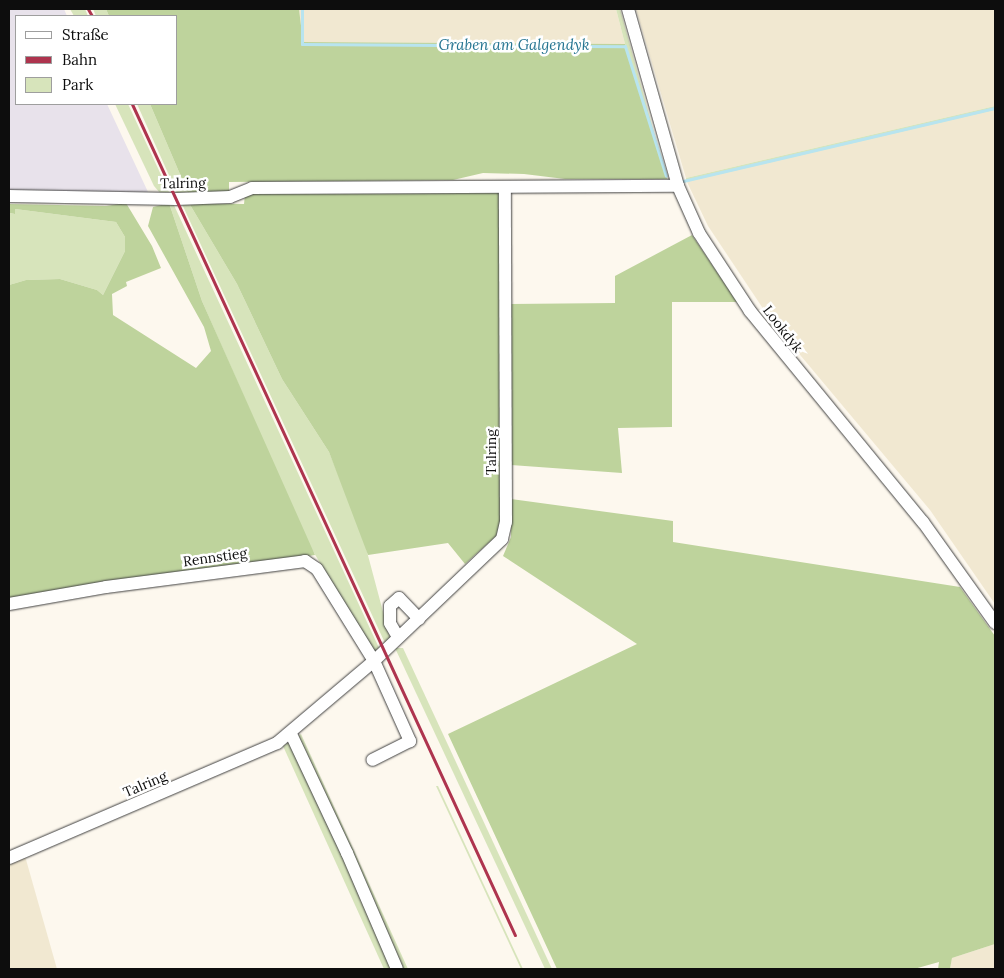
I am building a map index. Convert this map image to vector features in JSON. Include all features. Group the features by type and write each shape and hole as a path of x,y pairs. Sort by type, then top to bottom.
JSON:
{"street":[{"name":"Lookdyk","path":"628,9 678,186 699,233 750,311 923,522 995,623"},
{"name":"Talring","path":"9,196 176,199 230,197 252,188 678,186"},
{"name":"Talring","path":"9,858 277,743 291,734 374,661 491,551 506,532 505,187"},
{"name":"Rennstieg","path":"9,604 106,587 306,561 317,569 374,661"},
{"path":"398,637 390,624 390,606 399,598 418,619"},
{"path":"372,760 410,741 374,661"},
{"path":"291,734 347,853 397,969"}],"shaded area":[{"path":"9,9 64,9 67,15 15,15 15,105 107,105 148,192 9,191"},
{"path":"299,9 616,9 625,44 303,42"},
{"path":"636,9 995,9 995,106 686,178"},
{"path":"995,110 995,604 930,510 770,319 708,226 687,182"},
{"path":"25,856 57,969 9,969 9,862"},
{"path":"995,944 995,969 950,969 952,958"}],"green space":[{"path":"70,9 85,9 88,15 73,15"},
{"path":"93,9 106,9 109,15 96,15"},
{"path":"106,9 299,9 303,42 625,44 667,179 565,179 524,174 483,173 453,180 229,182 229,193 188,193 150,105 178,105 178,15 109,15"},
{"path":"616,9 620,9 667,179 625,44"},
{"path":"115,105 128,105 169,192 160,193 154,186"},
{"path":"137,105 150,105 188,193 177,193"},
{"path":"995,106 995,110 687,182 686,178"},
{"path":"500,193 500,525 496,536 465,564 448,543 368,555 329,452 282,379 237,284 189,203 244,204 245,194"},
{"path":"126,203 152,246 161,268 126,282 127,286 112,294 113,315 196,368 211,351 204,327 148,226 153,207 169,203 202,301 315,555 106,584 9,602 9,285 26,280 60,279 97,290 103,295 125,251 125,237 116,222 15,209 15,214 9,213 9,204 106,206"},
{"path":"169,203 173,203 379,648 374,652 308,543 202,301"},
{"path":"189,203 237,284 282,379 329,452 362,533 390,638 385,643 182,204"},
{"path":"15,209 116,222 125,237 125,251 103,295 97,290 60,279 26,280 9,285 9,213 14,214"},
{"path":"692,235 737,302 672,302 672,427 618,428 622,473 511,465 510,304 615,303 615,276"},
{"path":"511,499 673,521 673,542 960,587 995,636 995,944 952,958 950,969 938,969 939,962 914,969 557,969 448,734 637,644 503,556 511,537"},
{"path":"395,648 403,648 552,969 545,969"},
{"path":"301,734 408,969 384,969 283,746"},
{"path":"436,786 438,786 523,969 521,969"}],"waterway":[{"name":"Graben am Galgendyk","path":"302,9 302,44 625,46 666,176"},
{"name":"Graben am Galgendyk","path":"683,181 995,108"}],"railway":[{"path":"88,9 91,15"},
{"path":"132,105 515,935"}]}
